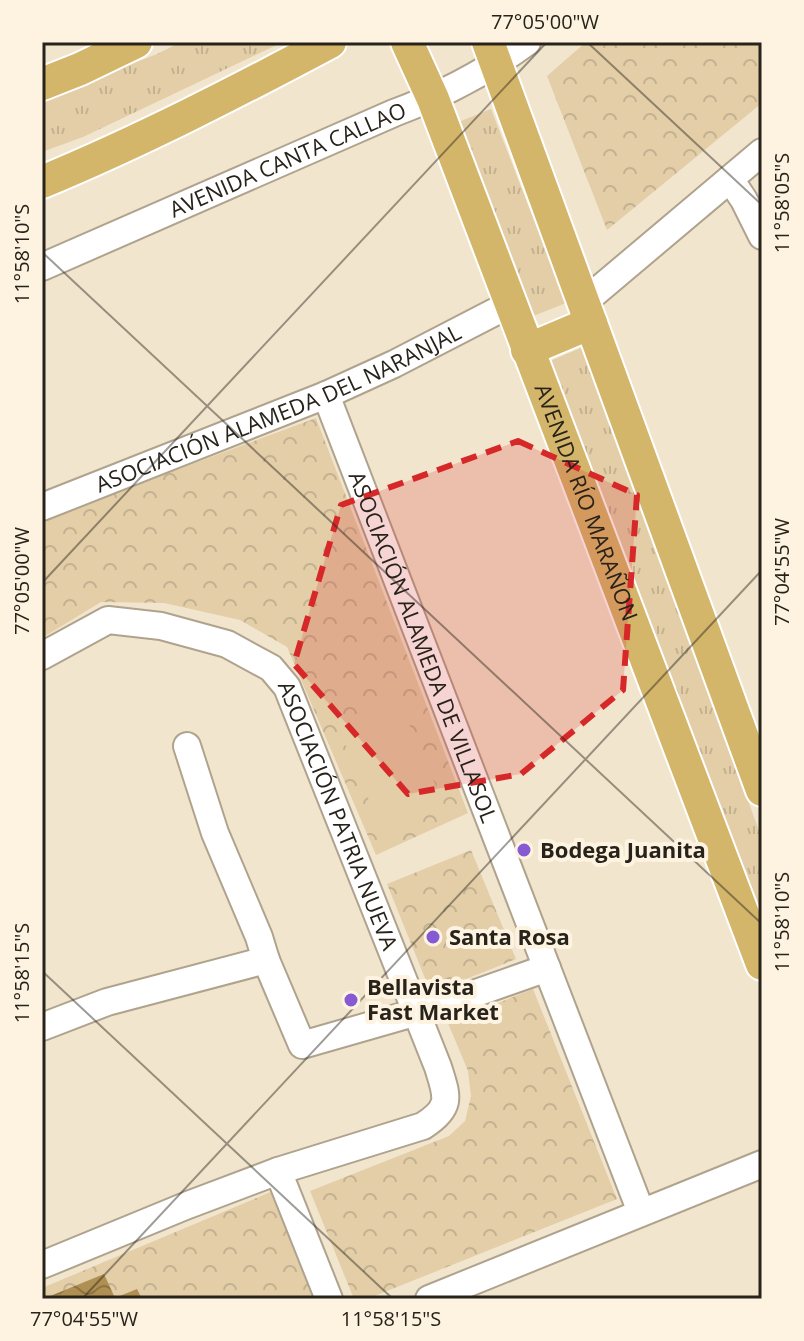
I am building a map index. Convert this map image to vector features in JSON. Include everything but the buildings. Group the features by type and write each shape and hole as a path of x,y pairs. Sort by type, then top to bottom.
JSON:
{"main road":[{"path":"42,84 136,42"},
{"path":"42,182 225,98 330,42"},
{"name":"AVENIDA RÍO MARAÑON","path":"407,42 433,99 762,964"},
{"path":"492,53 762,790"},
{"path":"527,350 588,312"}],"street":[{"name":"AVENIDA CANTA CALLAO","path":"42,267 394,113 433,99 492,53 527,42"},
{"path":"588,312 762,152"},
{"path":"730,179 762,236"},
{"name":"ASOCIACIÓN ALAMEDA DEL NARANJAL","path":"42,507 326,395 510,304"},
{"name":"ASOCIACIÓN ALAMEDA DE VILLASOL","path":"326,395 641,1212"},
{"name":"ASOCIACIÓN PATRIA NUEVA","path":"42,656 108,620 161,626 227,644 271,668 287,687 447,1095 438,1117 423,1126 278,1171 42,1265"},
{"path":"187,746 215,833 302,1045 445,1004 547,968"},
{"path":"42,1027 107,1002 266,960"},
{"path":"429,1299 762,1164"},
{"path":"278,1171 329,1299"}],"highlighted area":[{"path":"518,441 637,495 623,690 521,774 408,794 294,664 341,505"}],"green space":[{"path":"181,42 283,42 83,137 42,152 42,99"},
{"path":"586,42 762,42 762,103 607,230 547,76"},
{"path":"491,109 566,303 531,317 456,123"},
{"path":"583,347 762,839 762,934 550,361"},
{"path":"316,418 468,813 376,855 287,647 240,620 164,603 101,602 42,638 42,520"},
{"path":"397,696 445,807 383,833 336,723"},
{"path":"471,850 516,959 431,993 387,884"},
{"path":"533,989 617,1199 367,1299 354,1299 310,1191 449,1136 465,1121 471,1096 468,1071 448,1023"},
{"path":"273,1191 316,1299 42,1299 42,1288"}],"water":[{"path":"104,1274 115,1298 137,1289 142,1299 43,1299"}],"place":[{"name":"Bodega Juanita","path":"524,850"},
{"name":"Santa Rosa","path":"433,937"},
{"name":"Bellavista Fast Market","path":"351,1000"}]}
